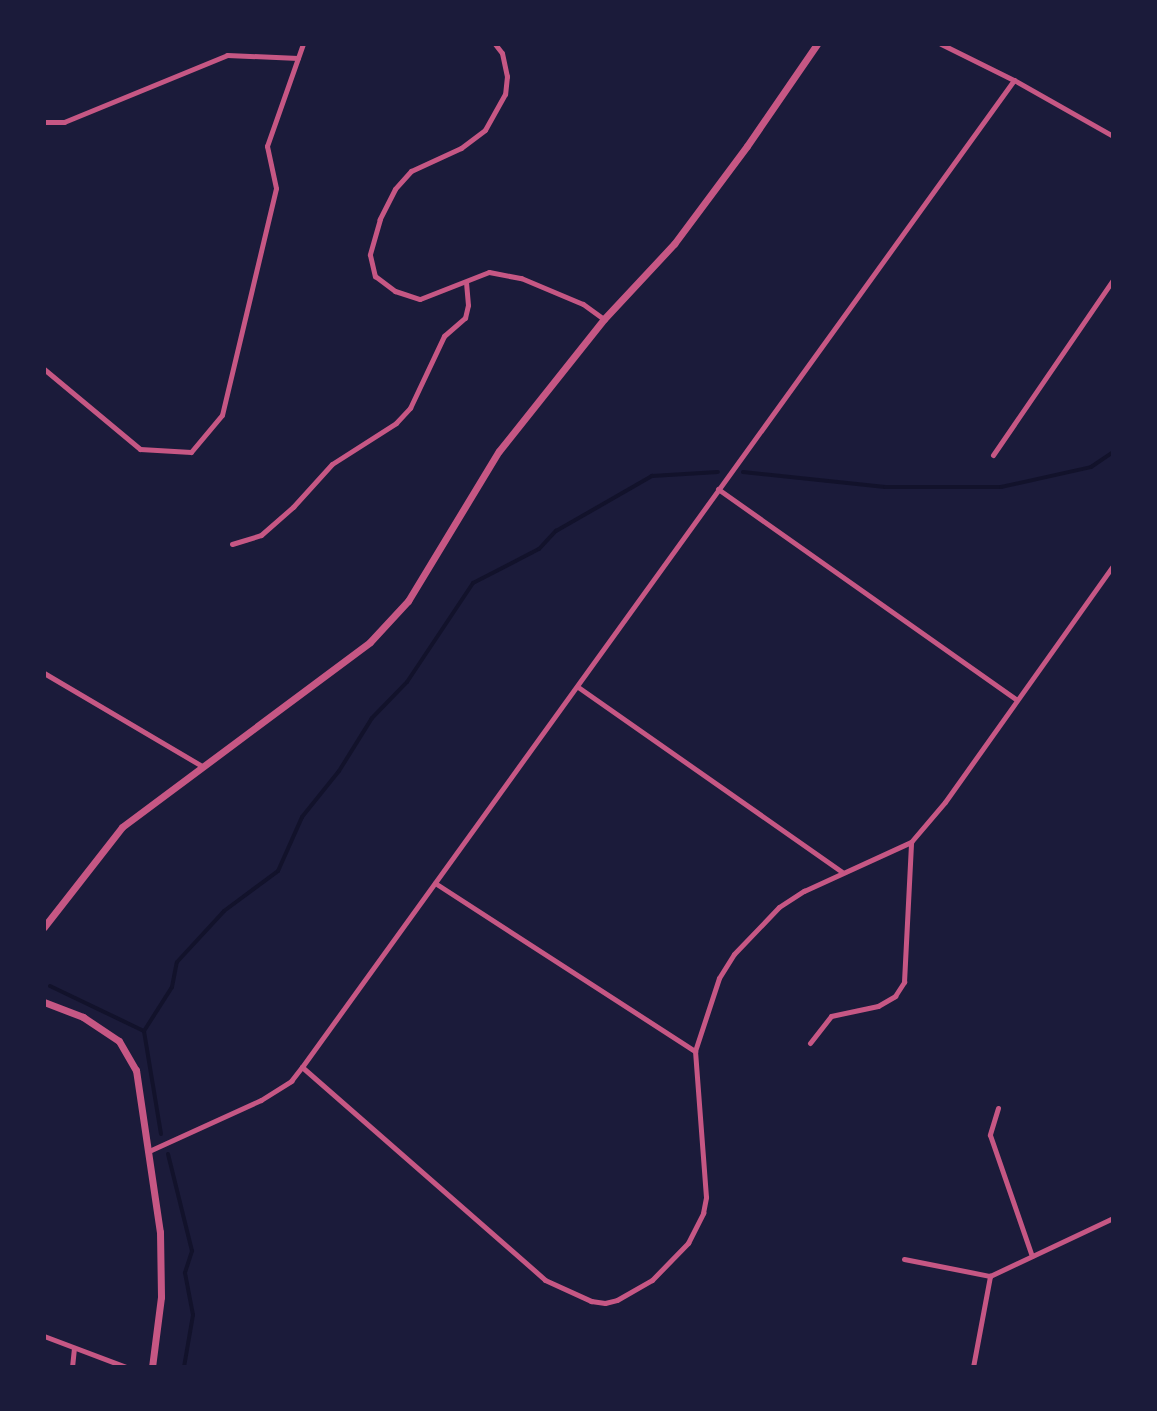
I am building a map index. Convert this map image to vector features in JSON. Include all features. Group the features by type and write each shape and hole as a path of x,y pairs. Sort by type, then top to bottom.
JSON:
{"street":[{"path":"44,369 140,449 191,452 222,415 276,188 267,146 303,44"},
{"path":"495,44 502,53 507,76 505,94 485,130 461,148 411,171 395,189 380,219 370,255 375,276 395,291 420,299 489,272 521,278 583,304 604,319"},
{"path":"44,927 122,827 370,642 408,601 499,451 604,319 674,244 817,44"},
{"path":"941,44 1014,80 1113,136"},
{"path":"44,122 64,122 227,55 298,58"},
{"path":"149,1151 261,1100 291,1081 1014,80"},
{"path":"993,455 1113,280"},
{"path":"232,544 261,535 293,507 332,464 396,423 410,408 444,336 465,318 468,305 466,282"},
{"path":"718,489 1016,699"},
{"path":"302,1067 447,1191 532,1271 561,1290 605,1303 617,1300 652,1280 688,1243 698,1227 706,1197 695,1051 719,978 741,946 779,907 911,842 945,802 1113,566"},
{"path":"44,673 202,766"},
{"path":"578,687 843,873"},
{"path":"810,1043 831,1016 878,1006 895,996 904,982 911,842"},
{"path":"435,883 695,1051"},
{"path":"44,1002 83,1017 119,1041 136,1070 149,1151 161,1267 152,1367"},
{"path":"998,1108 990,1135 1032,1256"},
{"path":"904,1259 990,1276 1113,1218"},
{"path":"973,1367 990,1276"},
{"path":"44,1336 126,1367"},
{"path":"72,1367 74,1349"}],"waterway":[{"path":"743,472 885,487 1001,487 1091,467 1113,452"},
{"path":"161,1134 144,1031 172,987 177,962 224,911 278,871 302,817 339,771 372,718 407,682 473,583 539,549 556,531 652,476 718,472"},
{"path":"50,986 144,1031"},
{"path":"168,1154 192,1251 185,1273 193,1315 184,1367"}]}
